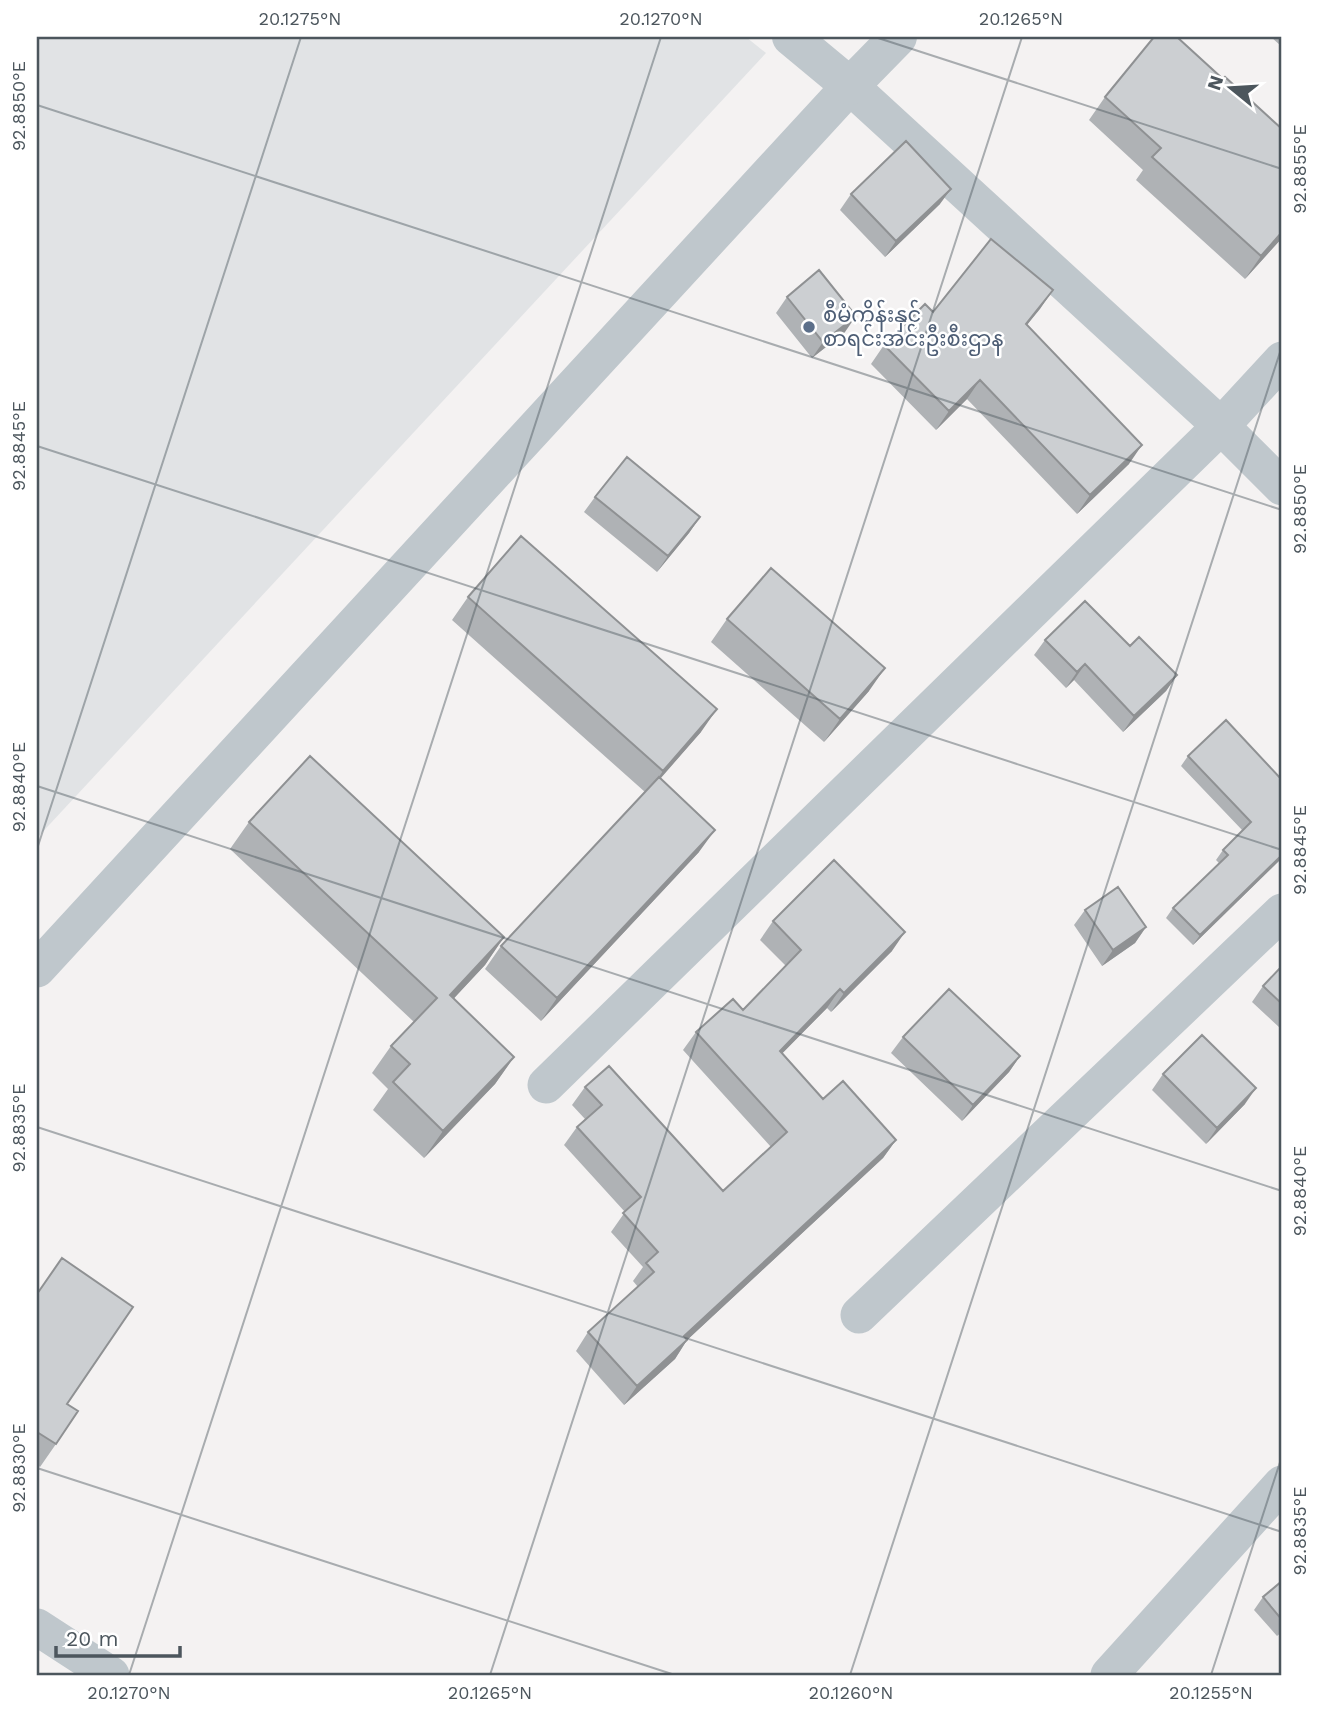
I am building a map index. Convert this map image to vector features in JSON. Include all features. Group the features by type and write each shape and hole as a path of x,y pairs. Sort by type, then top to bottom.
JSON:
{"street":[{"path":"790,37 850,86 1221,426 1282,487"},
{"path":"37,969 898,37"},
{"path":"547,1085 1221,426 1282,360"},
{"path":"859,1315 1282,912"},
{"path":"1121,1670 1282,1484"},
{"path":"37,1627 111,1675"}],"shaded area":[{"path":"37,37 746,37 766,53 37,838"}],"building":[{"path":"1154,37 1177,37 1282,129 1282,232 1261,256 1152,157 1161,148 1105,97"},
{"path":"906,141 951,189 896,241 851,194"},
{"path":"991,239 1053,290 1026,324 1142,445 1090,495 980,380 949,411 884,345 925,304 933,312"},
{"path":"819,270 856,316 823,342 787,297"},
{"path":"627,457 700,517 668,556 595,497"},
{"path":"521,536 717,709 663,771 468,597"},
{"path":"771,568 885,668 840,719 727,619"},
{"path":"1085,601 1130,646 1139,637 1177,675 1134,716 1085,664 1077,672 1045,640"},
{"path":"1226,720 1282,780 1282,855 1200,935 1173,908 1228,855 1223,850 1251,822 1188,756"},
{"path":"310,756 504,937 450,995 514,1057 443,1131 393,1082 410,1064 391,1046 437,998 249,822"},
{"path":"659,777 715,830 557,998 501,946"},
{"path":"834,860 905,932 844,993 840,989 780,1051 823,1099 843,1081 896,1140 684,1336 687,1340 637,1386 588,1332 654,1272 646,1263 658,1252 623,1213 641,1197 577,1127 602,1105 585,1087 609,1066 723,1191 787,1132 696,1032 733,999 743,1010 801,950 773,921"},
{"path":"1118,887 1146,927 1113,950 1085,910"},
{"path":"1282,966 1282,1004 1263,986"},
{"path":"949,989 1020,1056 973,1105 903,1037"},
{"path":"1202,1035 1256,1088 1217,1128 1163,1074"},
{"path":"62,1258 133,1307 67,1404 78,1411 56,1444 37,1432 37,1294"},
{"path":"1282,1581 1282,1620 1263,1597"}],"place":[{"name":"စီမံကိန်းနှင့် စာရင်းအင်းဦးစီးဌာန","path":"809,327"}]}
